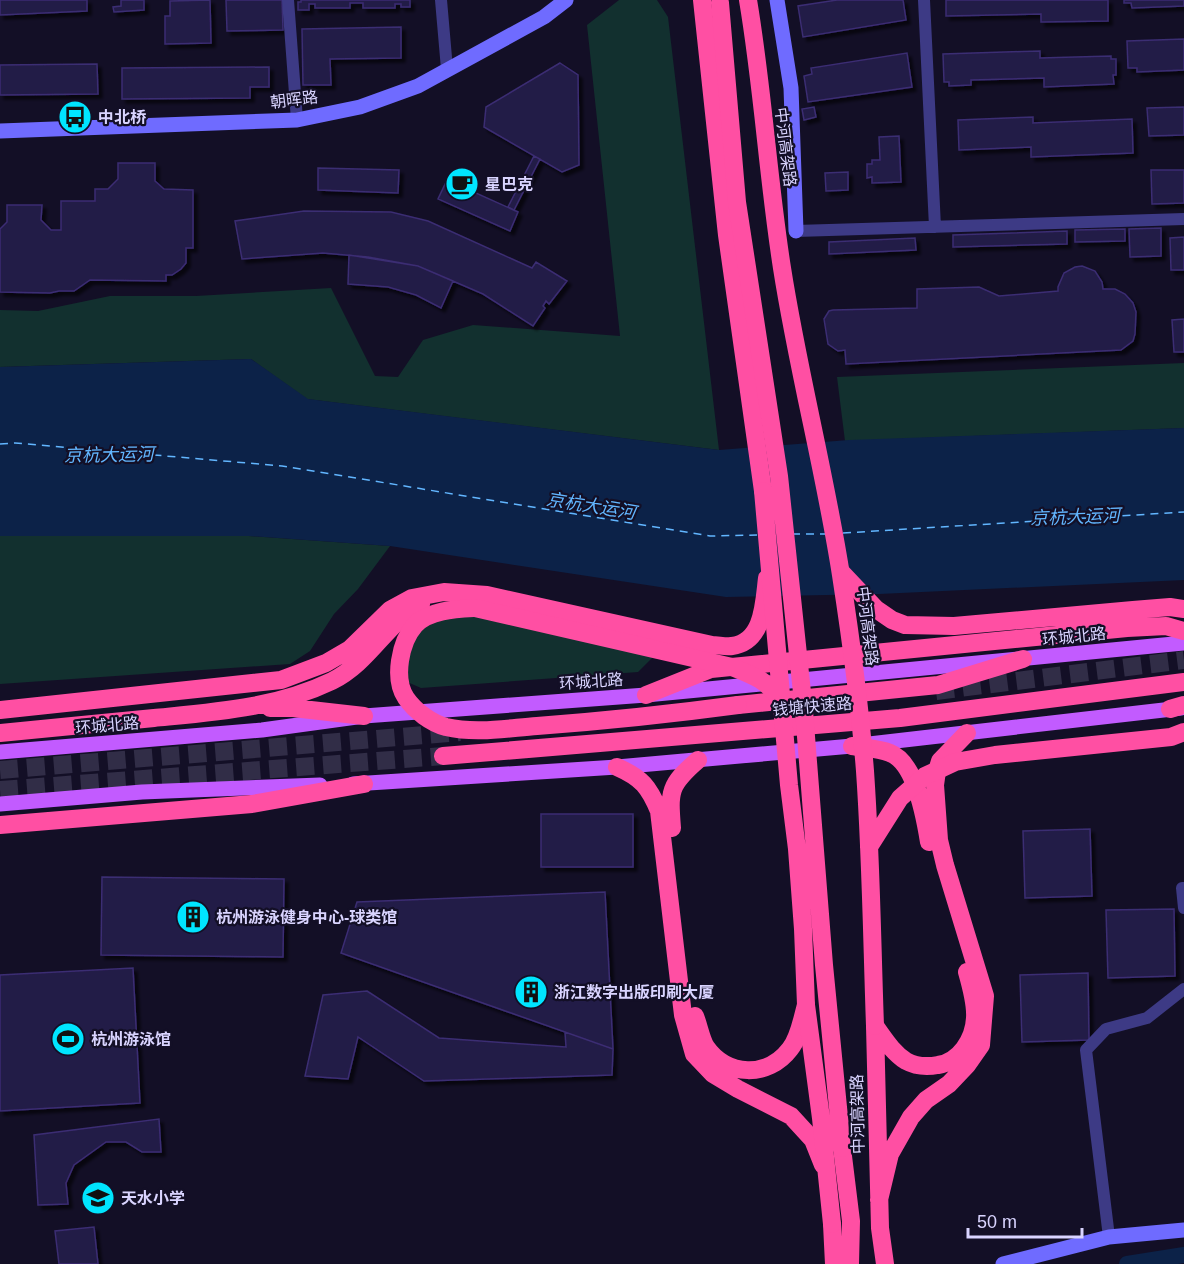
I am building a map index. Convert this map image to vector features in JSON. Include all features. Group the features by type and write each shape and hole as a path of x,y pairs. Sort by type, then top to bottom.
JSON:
{"highway":[{"path":"702,0 727,235 770,556 781,700 797,849 806,1005 827,1177 834,1264"},
{"name":"中河高架路","path":"748,0 782,267 841,572 864,768 869,847 880,1228 885,1264"},
{"path":"709,64 720,2"},
{"name":"中河高架路","path":"720,2 737,202 779,476 804,711 824,965 851,1221 852,1264"},
{"path":"0,710 281,680 326,663 350,649 390,610 412,598 444,592 488,595 712,645 733,646 748,639 760,624 770,556"},
{"path":"841,572 876,609 892,620 905,625 954,626 1170,607 1184,609"},
{"path":"248,709 308,692 334,680 357,665 409,610 444,592"},
{"path":"781,700 759,677 732,667 475,608 453,609 433,615 416,624 403,645 399,671 405,697 421,714 446,727 479,730 620,720 938,684 1023,659"},
{"path":"646,695 711,669 1127,628 1166,626 1184,631"},
{"name":"钱塘快速路","path":"443,756 900,718 1184,682"},
{"path":"0,733 248,709 293,708 364,717"},
{"path":"869,847 900,798 925,776 955,762 1007,754 1172,737 1184,732"},
{"path":"875,1026 891,1048 907,1062 927,1067 949,1064 962,1052 971,1037 975,1018 969,980 934,870 931,820 940,761 967,733"},
{"path":"852,746 891,753 910,773 931,820 985,996 981,1045 968,1065 911,1117 890,1154 879,1200"},
{"path":"698,760 673,785 670,795 672,842 689,1014 706,1047 723,1062 745,1071 769,1068 791,1049 806,1005"},
{"path":"617,767 636,776 644,783 659,811 694,1054 714,1074 791,1116 813,1140 827,1177"},
{"path":"0,825 252,804 364,784"},
{"path":"877,1264 880,1228"}],"main road":[{"name":"环城北路","path":"0,752 262,730 364,717 646,695 1184,643"},
{"path":"0,804 142,792 364,784 617,767 852,746 1179,707"}],"street":[{"path":"288,0 297,120"},
{"path":"441,0 447,69"},
{"name":"朝晖路","path":"0,131 297,120 360,106 418,86 544,17 566,0"},
{"path":"777,0 791,88 796,231 1184,219"},
{"path":"924,0 934,227"},
{"path":"1183,888 1184,908"},
{"path":"1109,1237 1086,1050 1106,1029 1147,1018 1184,989"},
{"path":"1003,1264 1109,1237 1184,1230"}],"green space":[{"path":"619,0 657,0 668,17 719,450 307,399 251,359 0,367 0,310 38,311 110,296 196,296 331,288 375,376 398,377 423,340 473,325 620,336 587,25"},
{"path":"1184,363 1184,428 845,441 837,377"},
{"path":"0,536 249,536 390,546 358,589 334,614 310,651 290,664 0,684"},
{"path":"491,615 653,657 638,672 421,688 405,681 405,632 451,616"}],"water":[{"name":"京杭大运河","path":"251,359 308,399 719,450 849,440 1184,428 1184,580 879,594 726,597 390,546 249,536 0,536 0,367"}],"building":[{"path":"0,0 87,0 87,11 0,15"},
{"path":"121,0 144,0 144,10 114,12 113,7 121,6"},
{"path":"210,0 211,43 165,44 165,16 170,16 170,1"},
{"path":"226,0 282,0 283,30 227,31"},
{"path":"301,0 410,0 410,7 395,4 395,8 363,8 363,3 350,3 350,8 315,8 315,4 309,4 309,10 298,10 298,2"},
{"path":"837,0 903,0 906,20 803,37 798,6"},
{"path":"946,0 1108,0 1108,21 1041,22 1041,14 946,16"},
{"path":"1124,0 1184,0 1184,6 1132,8 1131,3 1124,3"},
{"path":"401,27 401,58 330,59 331,85 303,85 302,29"},
{"path":"1184,39 1184,70 1137,72 1137,68 1128,68 1127,41"},
{"path":"1040,51 1040,58 1111,56 1111,59 1116,59 1114,84 1044,87 1044,78 971,80 971,85 949,86 949,82 944,82 943,54"},
{"path":"907,53 912,87 808,102 804,76 812,74 811,68"},
{"path":"560,63 578,75 579,165 562,172 484,127 486,107"},
{"path":"97,64 98,94 0,95 0,65"},
{"path":"269,67 269,87 250,87 250,98 122,99 122,68"},
{"path":"814,107 816,117 804,120 802,109"},
{"path":"1184,107 1184,135 1149,136 1147,108"},
{"path":"1033,117 1033,123 1132,119 1133,153 1031,157 1031,147 959,150 958,120"},
{"path":"899,136 901,182 872,183 872,177 867,178 867,164 872,164 872,160 880,160 879,137"},
{"path":"534,156 540,159 514,210 508,207"},
{"path":"118,163 155,163 155,181 164,189 193,190 193,248 186,248 186,263 181,269 172,275 166,275 166,281 90,280 74,291 0,292 0,229 7,222 7,205 42,205 41,220 51,230 61,230 61,201 95,201 95,189 108,189 118,179"},
{"path":"318,168 399,170 398,193 318,190"},
{"path":"1151,170 1184,170 1184,203 1152,204"},
{"path":"848,172 848,190 826,191 825,173"},
{"path":"447,180 518,212 510,231 438,199"},
{"path":"304,211 391,212 428,221 532,268 536,262 567,281 549,304 546,301 543,306 545,308 533,326 483,294 418,266 368,257 323,253 242,259 235,221"},
{"path":"1161,228 1161,256 1130,257 1129,229"},
{"path":"1125,229 1125,241 1075,242 1075,230"},
{"path":"1067,231 1067,244 953,247 953,235"},
{"path":"1184,237 1184,270 1171,270 1170,238"},
{"path":"915,238 916,250 829,254 829,242"},
{"path":"349,255 418,266 453,281 441,308 416,295 388,287 348,284"},
{"path":"1082,266 1095,271 1102,282 1103,289 1115,289 1125,294 1133,303 1136,312 1135,334 1133,341 1121,350 846,364 845,350 838,351 828,344 824,319 829,311 917,308 917,289 979,287 999,296 1058,291 1064,273"},
{"path":"1184,319 1184,352 1174,352 1172,320"},
{"path":"541,814 633,814 633,867 541,867"},
{"path":"1090,829 1092,896 1025,898 1023,831"},
{"name":"杭州游泳健身中心-球类馆","path":"102,877 284,879 283,957 101,955"},
{"name":"浙江数字出版印刷大厦","path":"605,892 613,1049 341,953 357,902"},
{"path":"1174,909 1175,976 1108,978 1106,910"},
{"name":"杭州游泳馆","path":"133,968 140,1103 0,1111 0,975"},
{"path":"1088,973 1089,1040 1022,1042 1020,975"},
{"path":"367,991 439,1038 566,1047 565,1032 613,1049 612,1075 424,1081 358,1037 348,1079 305,1076 323,995"},
{"path":"159,1119 161,1152 142,1152 126,1142 106,1142 74,1165 66,1183 68,1204 38,1205 34,1135"},
{"path":"94,1227 98,1264 59,1264 55,1231"}],"waterway":[{"path":"1127,1264 1184,1255"}],"ferry route":[{"path":"0,444 15,443 282,466 710,536 757,535"},
{"path":"843,533 1184,512"},
{"path":"792,534 826,534"}],"tunnel":[{"path":"936,691 1184,660"},
{"path":"0,770 460,732"},
{"path":"0,790 443,756"}],"place":[{"name":"中北桥","path":"75,117"},
{"name":"星巴克","path":"462,184"},
{"name":"杭州游泳健身中心-球类馆","path":"193,917"},
{"name":"浙江数字出版印刷大厦","path":"531,992"},
{"name":"杭州游泳馆","path":"68,1039"},
{"name":"天水小学","path":"98,1198"}]}
